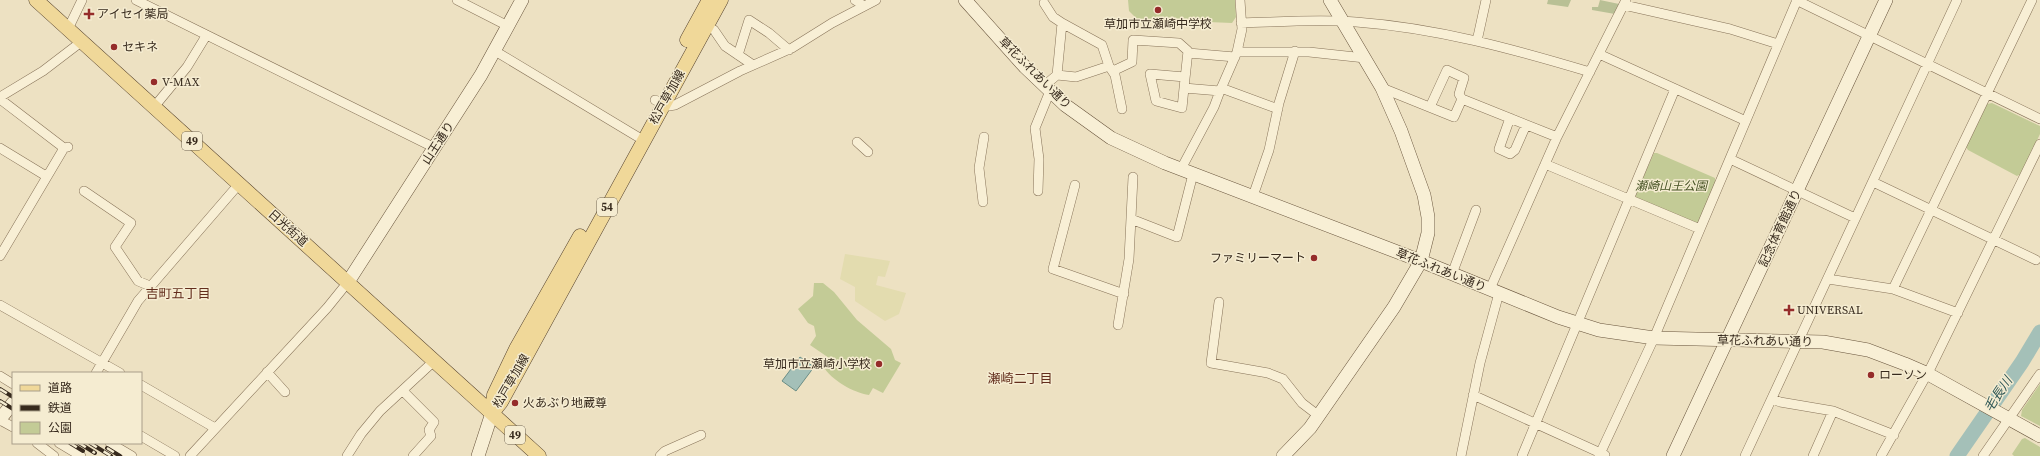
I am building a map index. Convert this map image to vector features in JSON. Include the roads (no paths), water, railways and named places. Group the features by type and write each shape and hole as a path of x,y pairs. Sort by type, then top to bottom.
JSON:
{"main road":[{"name":"日光街道","path":"36,0 539,456"},
{"name":"松戸草加線","path":"492,413 501,402 659,101 709,0"},
{"name":"松戸草加線","path":"659,101 721,0"}],"street":[{"path":"68,29 82,0"},
{"path":"136,0 206,36 435,148"},
{"path":"457,0 508,26"},
{"name":"山王通り","path":"348,282 435,148 495,51 522,0"},
{"path":"855,0 864,6"},
{"path":"659,101 669,106 675,105 753,65 789,50 832,23 876,0"},
{"name":"草花ふれあい通り","path":"965,0 1047,88 1082,118 1111,138 1187,172 1421,261 1558,317 1578,323 1630,336 1727,340 1799,340 1830,343 1868,350 1928,374 2040,436"},
{"path":"1131,219 1176,237 1187,172 1220,90 1236,55 1241,37 1242,23 1240,0"},
{"path":"1283,456 1303,437 1319,416 1394,307 1421,261 1428,233 1428,217 1424,195 1404,139 1382,88 1330,0"},
{"path":"1477,41 1486,0"},
{"path":"1473,395 1602,455 1654,338 1797,0 2040,119"},
{"name":"記念体育館通り","path":"1673,456 1886,0"},
{"path":"1745,456 1957,0"},
{"path":"1893,289 2032,0"},
{"path":"1461,456 1494,291 1557,137 1625,2 1730,29 1778,44"},
{"path":"1044,3 1052,17 1102,45 1111,69 1115,75 1122,109"},
{"path":"738,55 749,20 769,33 789,50"},
{"path":"1242,23 1343,22 1413,28 1516,50 1590,72"},
{"path":"1038,191 1039,159 1035,128 1047,88 1057,75 1062,23"},
{"path":"706,26 714,30 725,46 753,65"},
{"path":"154,107 187,67 206,36"},
{"path":"1057,75 1076,77 1111,69 1132,62 1133,40 1179,43 1188,51 1184,77 1182,108 1156,101 1150,74 1184,77"},
{"path":"0,256 46,176 66,147 0,98 81,42"},
{"path":"495,51 639,138"},
{"path":"1188,53 1236,55 1295,52 1365,58"},
{"path":"1253,196 1269,150 1278,109 1295,52"},
{"path":"1599,54 1746,121"},
{"path":"1430,108 1447,70 1464,78 1459,94 1462,99 1557,137"},
{"path":"1184,88 1220,90 1278,109"},
{"path":"1382,88 1454,117 1462,99"},
{"path":"1522,456 1675,89"},
{"path":"1510,118 1498,149 1510,154 1516,150 1526,125"},
{"path":"983,202 979,168 984,137"},
{"path":"857,142 868,152"},
{"path":"1881,456 1928,374 2040,144"},
{"path":"0,148 46,176"},
{"path":"1730,159 1855,218"},
{"path":"1545,164 1700,229"},
{"path":"1118,325 1130,259 1132,177"},
{"path":"1873,182 1931,208 2036,260"},
{"path":"97,372 138,301 239,184"},
{"path":"1075,184 1053,269 1124,294"},
{"path":"84,191 131,223 115,247 138,280 150,286"},
{"path":"1452,274 1476,210"},
{"path":"1828,279 1893,289 1958,313"},
{"path":"190,456 327,308 348,282"},
{"path":"1219,302 1211,363 1268,373 1283,379 1302,403 1319,416"},
{"path":"0,305 118,372"},
{"path":"349,455 361,434 380,412 434,361"},
{"path":"267,372 285,392"},
{"path":"1984,456 2007,418 2040,374"},
{"path":"0,376 12,383"},
{"path":"142,386 215,428"},
{"path":"403,391 434,422 429,430 431,436 413,456"},
{"path":"1772,399 1780,402 1833,411 1894,434"},
{"path":"1813,456 1833,411"},
{"path":"6,413 12,425"},
{"path":"478,456 492,413"},
{"path":"660,456 665,451 701,435"},
{"path":"142,437 175,456"},
{"path":"38,444 54,456"},
{"path":"61,444 81,456"},
{"path":"112,444 132,456"}],"water":[{"path":"800,357 814,367 796,391 782,381"}],"waterway":[{"name":"毛長川","path":"1957,456 2022,362 2040,332"}],"railway":[{"path":"0,389 12,396"},
{"path":"0,401 12,408"},
{"path":"72,444 83,451"},
{"path":"81,444 95,453"},
{"path":"92,444 111,456"},
{"path":"107,448 120,456"}],"place":[{"name":"草加市立瀬崎中学校","path":"1158,10"},
{"name":"アイセイ薬局","path":"89,14"},
{"name":"セキネ","path":"114,47"},
{"name":"V-MAX","path":"154,82"},
{"name":"ファミリーマート","path":"1314,258"},
{"name":"UNIVERSAL","path":"1789,310"},
{"name":"草加市立瀬崎小学校","path":"879,364"},
{"name":"ローソン","path":"1871,375"},
{"name":"火あぶり地蔵尊","path":"515,403"}],"district":[{"name":"吉町五丁目","path":"178,293"},
{"name":"瀬崎二丁目","path":"1020,378"}],"park label":[{"name":"瀬崎山王公園","path":"1671,186"}]}
